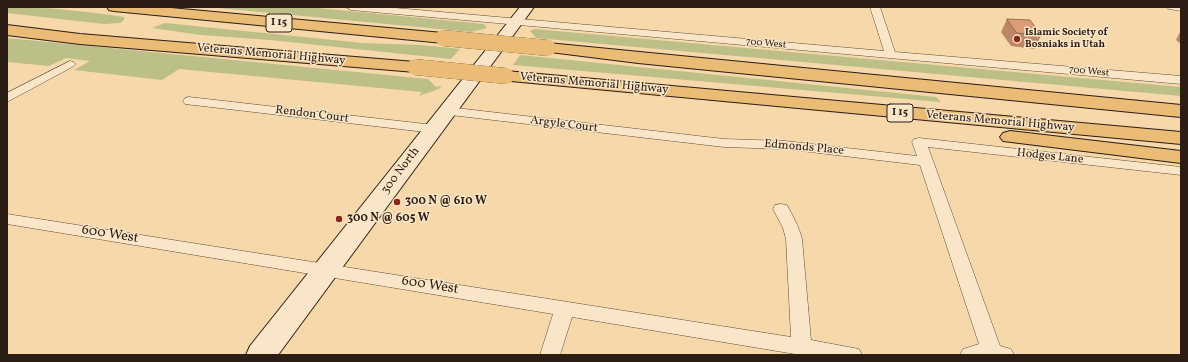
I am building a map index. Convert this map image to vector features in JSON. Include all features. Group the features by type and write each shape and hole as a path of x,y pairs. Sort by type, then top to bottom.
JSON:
{"highway":[{"name":"I 15","path":"114,7 1181,110"},
{"name":"Veterans Memorial Highway","path":"7,30 80,39 415,67 1181,138"},
{"path":"638,58 944,80 1181,101"},
{"path":"620,87 861,120 1181,157"}],"street":[{"name":"700 West","path":"351,7 521,14 891,55 1181,80"},
{"path":"874,7 891,55"},
{"path":"1172,7 1181,8"},
{"name":"300 North","path":"262,355 521,14"},
{"path":"7,98 70,64"},
{"name":"Rendon Court","path":"189,101 434,129"},
{"name":"Argyle Court","path":"447,111 682,138"},
{"name":"Edmonds Place","path":"682,138 729,143 785,145 925,161"},
{"name":"Hodges Lane","path":"925,161 919,142 1181,172"},
{"path":"925,161 998,353 983,351 970,355"},
{"path":"781,209 791,228 794,239 802,347"},
{"name":"600 West","path":"7,218 852,355"},
{"path":"550,355 565,308"}],"green space":[{"path":"7,7 80,11 124,17 124,20 120,23 104,24 7,13"},
{"path":"208,7 307,7 484,24 487,28 471,32"},
{"path":"165,23 363,43 421,45 460,49 451,59 270,40 201,35 152,28"},
{"path":"534,29 1181,87 1181,96 536,38 530,31"},
{"path":"7,38 428,79 436,87 440,86 441,88 419,96 422,92 179,69 162,80 74,70 90,61 66,58 49,66 7,62"},
{"path":"520,55 936,97 941,102 513,65"}],"building":[{"path":"1007,19 1030,20 1041,35 1017,33"}],"place":[{"name":"Islamic Society of Bosniaks in Utah","path":"1017,39"},
{"name":"300 N @ 610 W","path":"397,202"},
{"name":"300 N @ 605 W","path":"339,219"}]}
